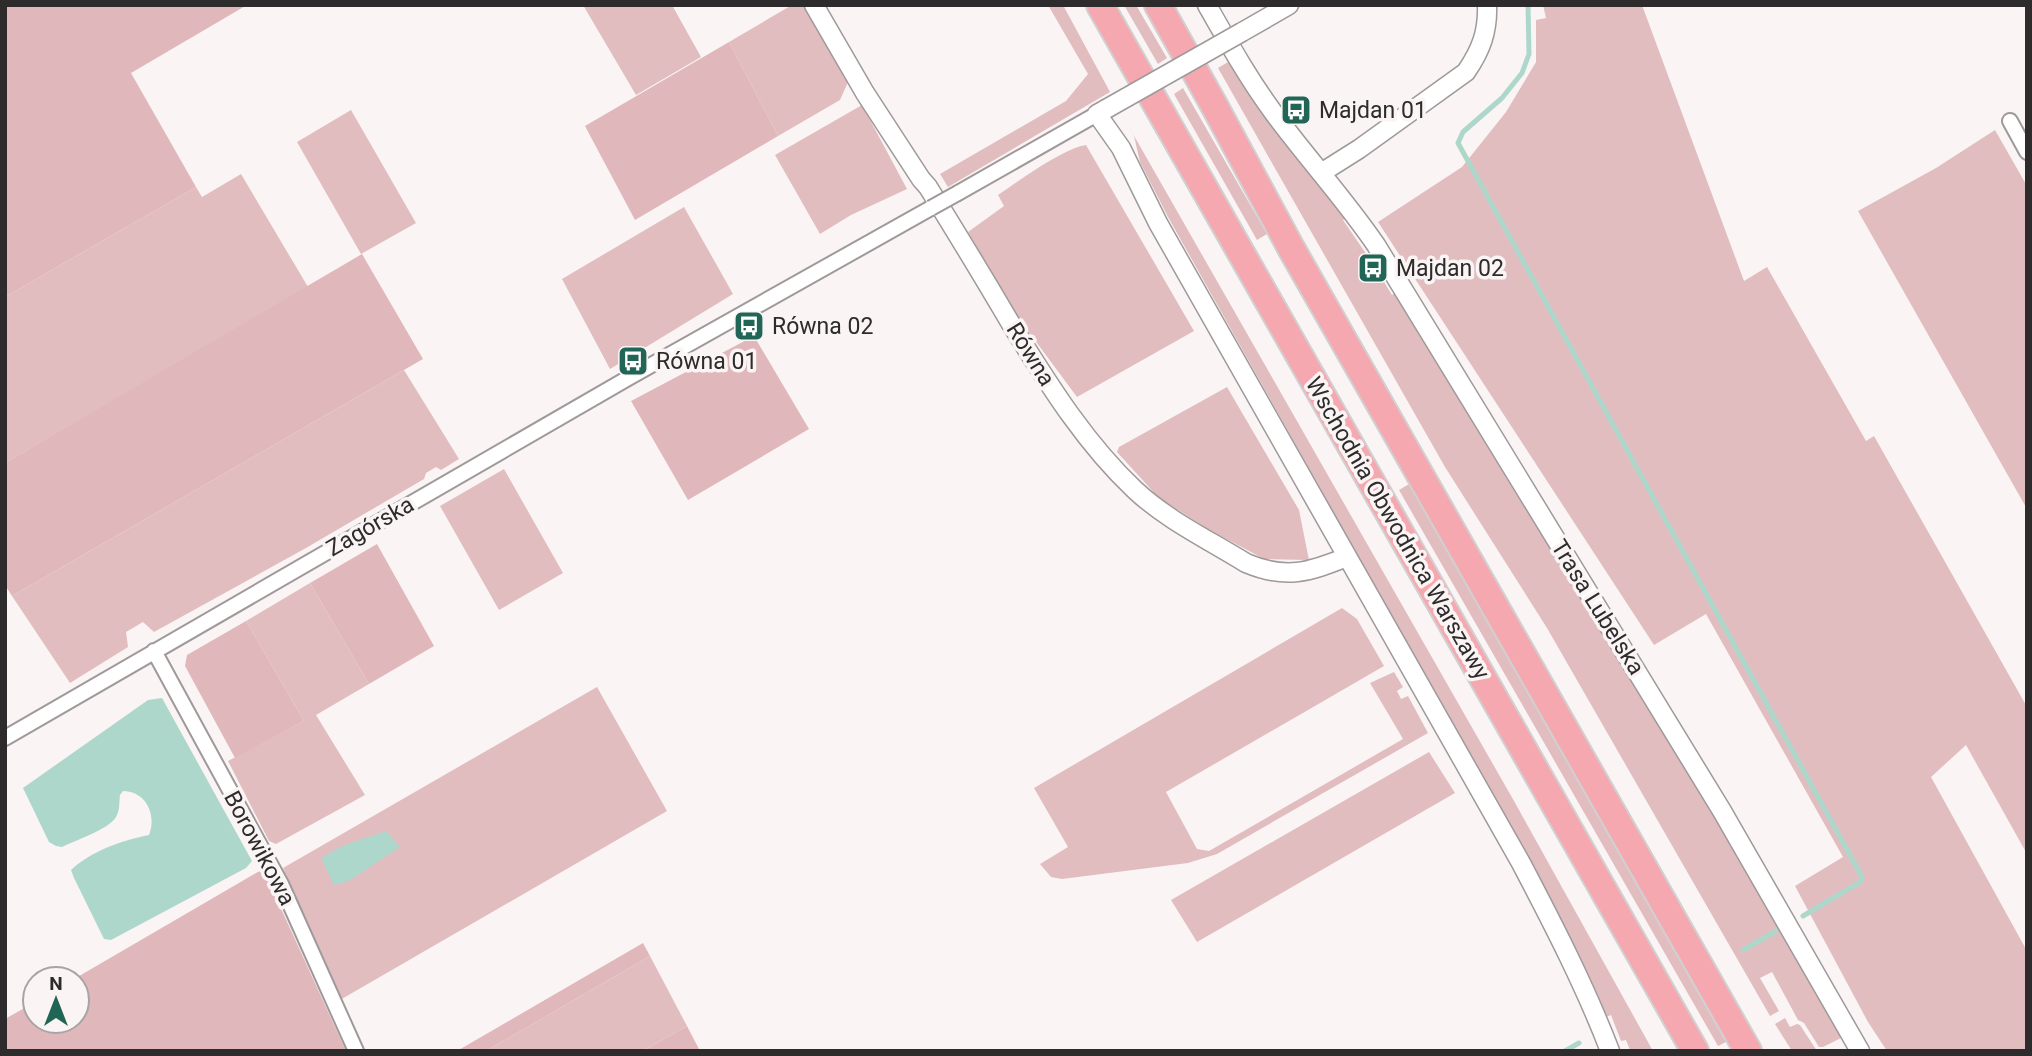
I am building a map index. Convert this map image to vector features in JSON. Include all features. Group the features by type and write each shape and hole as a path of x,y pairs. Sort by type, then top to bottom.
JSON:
{"highway":[{"name":"Wschodnia Obwodnica Warszawy","path":"1100,5 1690,1044"},
{"name":"Wschodnia Obwodnica Warszawy","path":"1158,5 1291,248 1748,1051"}],"street":[{"name":"Równa","path":"814,5 865,93 928,187 1044,376 1076,424 1137,492 1157,508 1260,569 1288,574 1303,573 1347,557"},
{"name":"Trasa Lubelska","path":"1207,5 1249,78 1376,245 1723,811 1860,1051"},
{"path":"1289,5 1101,112 1158,223 1553,922 1596,1014 1610,1051"},
{"path":"1321,173 1466,72 1484,40 1487,5"},
{"name":"Zagórska","path":"5,738 737,317 1101,112"},
{"path":"2010,121 2027,152"},
{"name":"Borowikowa","path":"154,651 281,884 356,1051"}],"shaded area":[{"path":"5,5 247,5 131,73 196,187 5,297"},
{"path":"583,5 672,5 701,57 636,95"},
{"path":"792,5 805,5 848,82 840,100 778,136 729,42"},
{"path":"1048,5 1063,5 1110,92 948,187 940,174 1066,101 1088,74"},
{"path":"1124,5 1136,5 1167,58 1158,64"},
{"path":"1543,5 1642,5 1744,281 1767,267 1866,441 1874,436 2027,707 2027,854 1966,745 1931,777 2027,951 2027,1051 1887,1051 1868,1022 1795,886 1843,857 1706,614 1654,645 1378,222 1462,167 1506,112 1536,62 1536,20 1546,18"},
{"path":"729,42 778,136 635,220 585,126"},
{"path":"1228,62 1268,122 1347,217 1343,220 1369,258 1366,260 1374,273 1378,272 1392,295 1396,292 1761,892 1843,1037 1819,1047 1804,1023 1798,1020 1772,972 1760,978 1779,1011 1770,1016 1547,628 1445,467 1218,68"},
{"path":"1183,88 1267,234 1257,240 1174,94"},
{"path":"862,105 907,189 851,215 820,234 775,155"},
{"path":"351,110 416,223 361,254 297,142"},
{"path":"1125,120 1514,801 1653,1051 1629,1051 1626,1040 1621,1041 1611,1015 1606,1017 1534,870 1168,217 1140,162 1134,136"},
{"path":"1995,130 2027,186 2027,509 1858,211 1936,168"},
{"path":"1086,145 1194,331 1077,397 1014,312 968,232 1004,206 998,195 1053,159"},
{"path":"241,174 308,287 5,463 5,297 196,187 202,197"},
{"path":"684,207 733,294 610,369 562,279"},
{"path":"362,254 423,359 12,596 5,585 5,463"},
{"path":"754,336 809,429 688,500 631,401"},
{"path":"404,370 459,459 441,470 436,467 426,473 424,479 154,632 143,622 126,632 128,647 70,683 12,596"},
{"path":"1227,387 1299,510 1309,560 1264,559 1208,529 1158,497 1117,452 1119,447"},
{"path":"504,469 563,573 499,610 440,506"},
{"path":"1409,484 1726,1042 1718,1046 1399,490"},
{"path":"377,544 434,646 369,684 310,583"},
{"path":"310,583 369,684 316,715 365,795 276,844 269,841 228,761 304,721 246,621"},
{"path":"1342,608 1357,619 1384,666 1166,792 1197,849 1209,851 1403,739 1370,683 1394,672 1403,687 1397,691 1401,699 1408,696 1428,733 1217,854 1188,863 1062,879 1051,877 1040,864 1068,847 1034,788"},
{"path":"246,621 304,721 235,758 185,666 187,655"},
{"path":"597,687 667,811 340,1000 283,868"},
{"path":"162,698 252,861 246,868 111,940 104,939 71,870 108,847 149,835 152,820 148,806 138,795 123,791 117,815 112,822 62,847 49,842 23,788 148,700"},
{"path":"1429,752 1455,793 1197,942 1171,900"},
{"path":"386,831 400,847 349,881 334,885 321,858 342,846"},
{"path":"263,869 346,1051 5,1051 5,1019 21,1010 21,1035 91,1035 91,969"},
{"path":"643,943 650,956 486,1051 457,1051"},
{"path":"650,956 687,1026 643,1051 486,1051"},
{"path":"1785,1018 1790,1027 1800,1025 1817,1051 1792,1051 1775,1024"},
{"path":"687,1026 700,1051 643,1051"}],"waterway":[{"path":"1528,5 1529,54 1522,73 1502,98 1463,132 1458,143 1862,877 1860,882 1803,916"},
{"path":"1743,950 1776,931"},
{"path":"1565,1051 1579,1043"}],"place":[{"name":"Majdan 01","path":"1296,110"},
{"name":"Majdan 02","path":"1373,268"},
{"name":"Równa 02","path":"749,326"},
{"name":"Równa 01","path":"633,361"}]}
